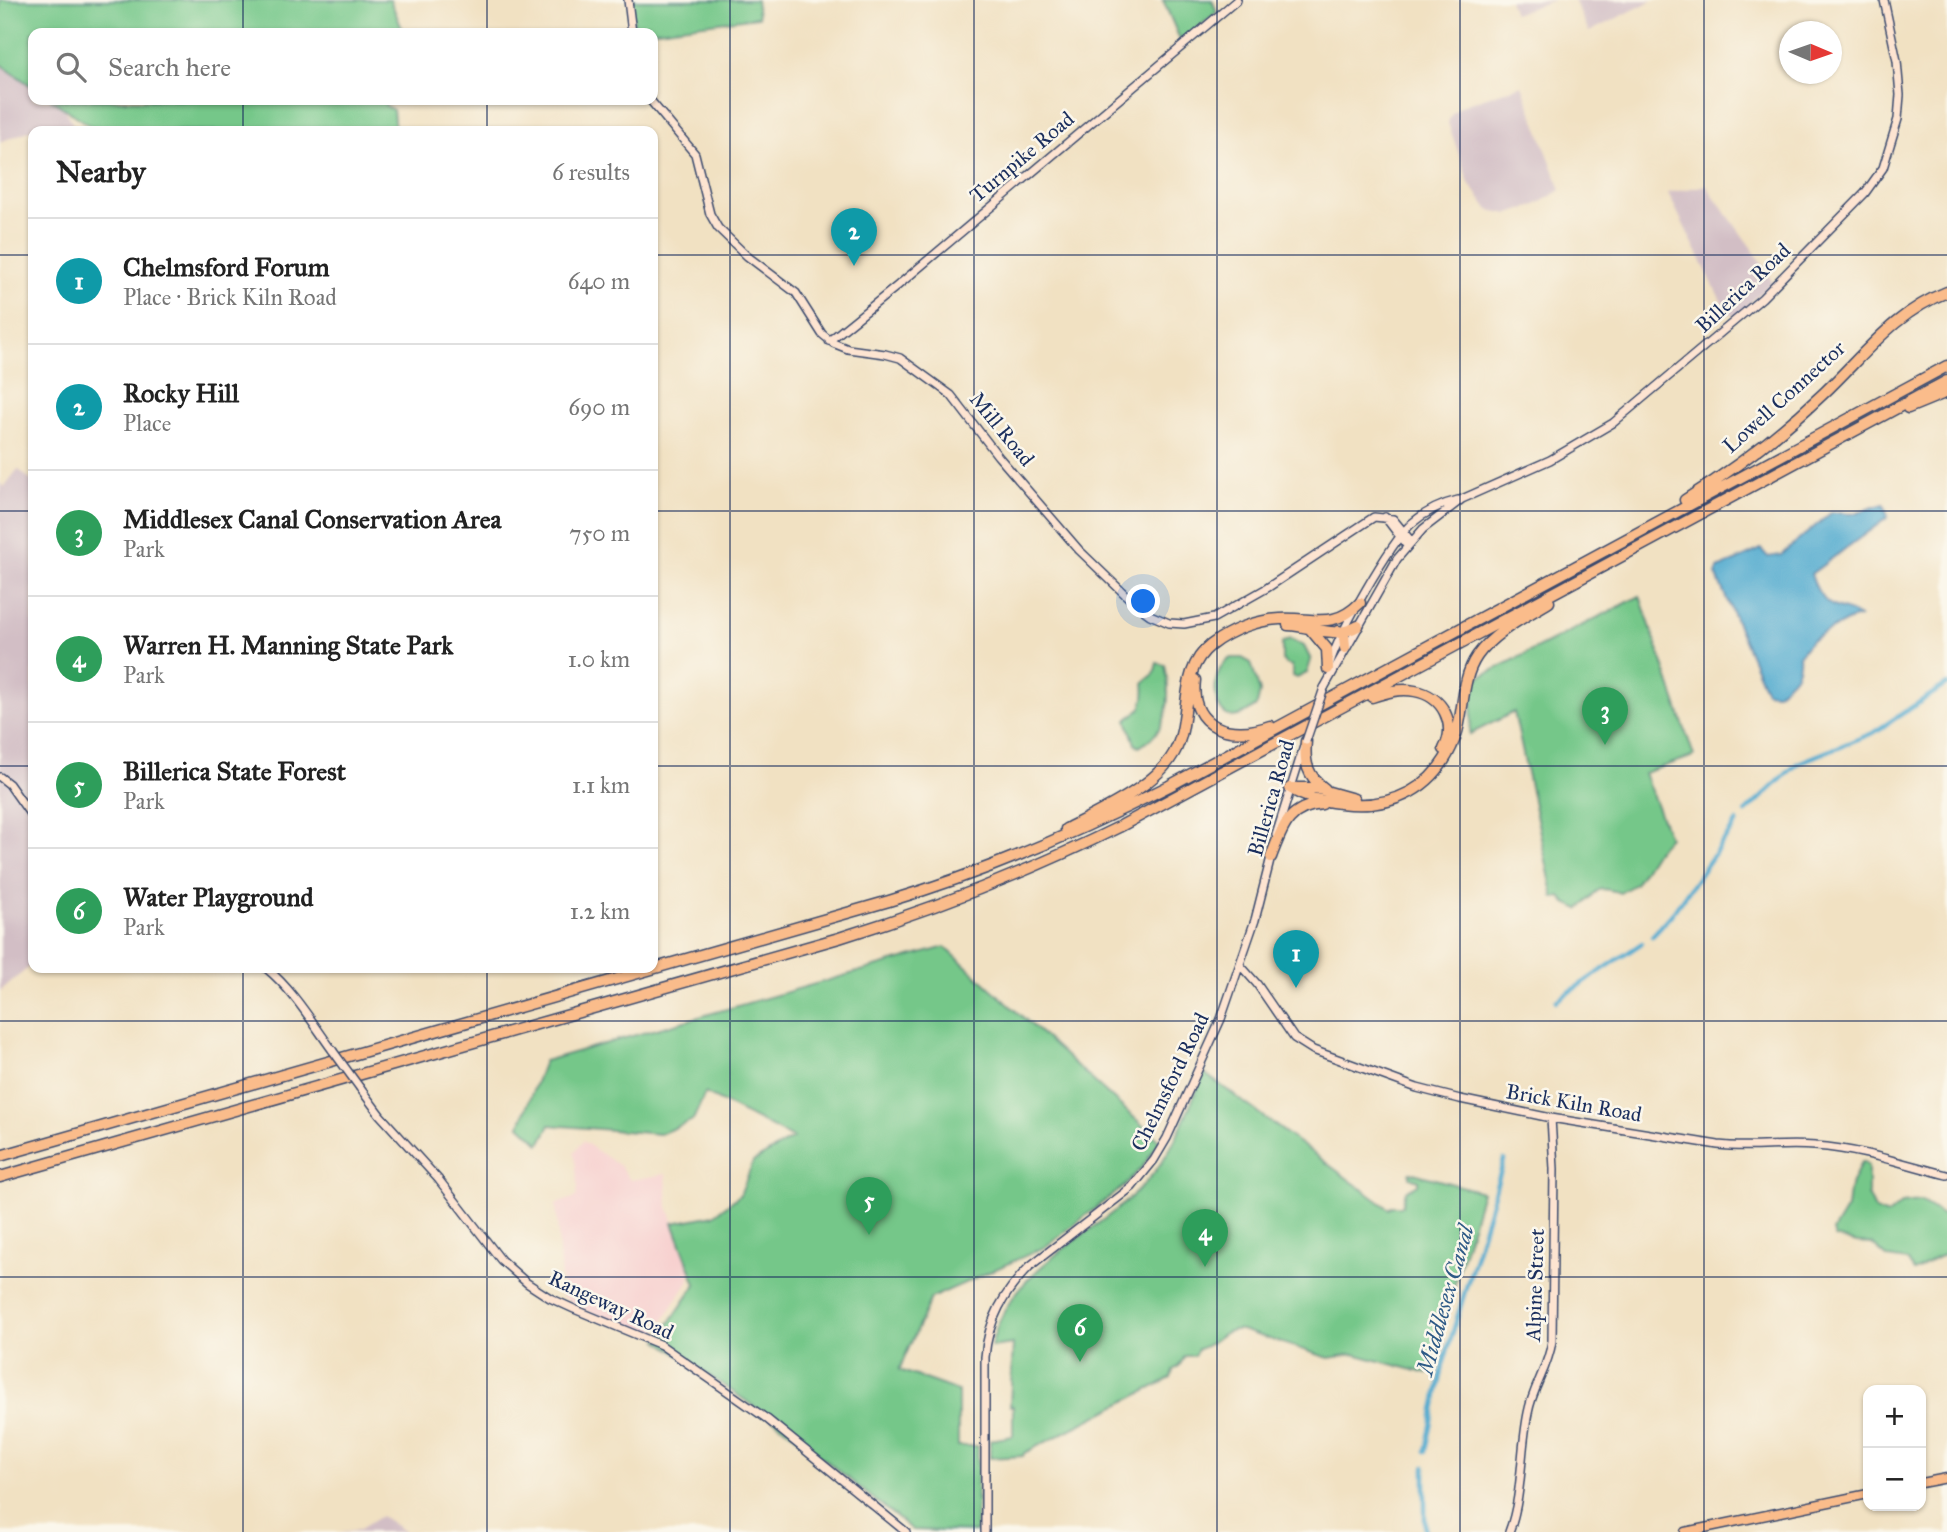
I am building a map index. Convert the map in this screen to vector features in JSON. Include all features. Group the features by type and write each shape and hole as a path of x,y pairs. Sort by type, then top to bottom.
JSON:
{"highway":[{"name":"Lowell Connector","path":"1607,549 1750,457 1825,392 1896,321 1920,304 1947,292"},
{"path":"658,967 913,894 1080,829 1158,791 1947,366"},
{"path":"0,1177 839,938 996,884 1072,850 1339,709 1947,381"},
{"path":"1837,440 1947,392"},
{"path":"1290,788 1311,798 1361,806 1380,805 1403,797 1423,783 1441,763 1454,740 1467,679 1482,650 1510,627 1618,558"},
{"path":"1306,711 1259,730 1226,731 1210,724 1202,716 1196,704 1196,675 1211,652 1226,642 1265,627 1340,618 1360,603"},
{"path":"1021,854 1144,785 1161,771 1174,753 1182,731 1192,670 1200,655 1209,646 1235,631 1265,621 1290,618 1343,633 1358,626"},
{"path":"1308,623 1327,649 1328,669"},
{"path":"1343,633 1345,648"},
{"path":"1290,788 1307,787 1361,800 1376,800 1397,794 1413,785 1429,769 1443,749 1449,734 1447,716 1437,700 1413,690 1381,693 1339,709"},
{"path":"1306,741 1305,759 1308,773 1328,791"},
{"path":"1271,857 1284,824 1294,813 1310,805 1335,803"},
{"path":"0,1156 639,973"}],"main road":[{"path":"628,0 631,28"},
{"name":"Turnpike Road","path":"829,341 896,288 1237,0"},
{"name":"Billerica Road","path":"1255,920 1290,788 1328,669 1343,633 1402,534 1434,508 1462,499 1550,460 1613,424 1762,298 1865,193 1883,168 1898,119 1900,95 1897,61 1884,0"},
{"path":"654,105 695,154 708,209 715,225 751,259 796,293 829,341"},
{"name":"Mill Road","path":"829,341 844,348 897,357 947,391 998,456 1079,550 1142,609 1169,623 1194,624 1217,616 1267,588 1374,517 1393,519 1409,544"},
{"name":"Billerica Road","path":"1324,688 1345,648 1409,544 1435,519 1462,499"},
{"path":"0,777 9,784 28,811"},
{"name":"Chelmsford Road","path":"985,1532 985,1357 996,1311 1015,1281 1030,1266 1119,1198 1154,1160 1169,1134 1221,1019 1255,920"},
{"name":"Brick Kiln Road","path":"1240,965 1257,984 1294,1038 1313,1050 1417,1088 1551,1118 1730,1147 1802,1145 1837,1148 1947,1175"},
{"name":"Rangeway Road","path":"272,973 296,1000 380,1115 439,1180 501,1260 527,1283 567,1306 661,1345 767,1419 906,1532"},
{"name":"Alpine Street","path":"1509,1532 1530,1403 1546,1368 1552,1340 1554,1169 1551,1118"},
{"path":"1926,1482 1947,1478"},
{"path":"1685,1532 1863,1495"}],"shaded area":[{"path":"1509,0 1554,0 1514,14"},
{"path":"1574,0 1653,0 1589,32"},
{"path":"0,64 28,84 28,105 60,105 74,126 28,126 28,131 0,142"},
{"path":"1522,85 1561,190 1534,206 1509,214 1489,210 1469,183 1448,123 1451,115 1461,106"},
{"path":"1706,185 1763,264 1772,282 1736,315 1731,315 1725,309 1668,193"},
{"path":"18,469 28,478 28,968 0,991 0,483 4,487"},
{"path":"583,1141 620,1166 630,1180 666,1174 668,1207 692,1268 689,1281 654,1335 589,1312 562,1297 556,1204 576,1197 578,1187 574,1152"},
{"path":"381,1516 405,1532 340,1532 360,1529"}],"green space":[{"path":"0,0 390,0 402,28 28,28 28,84 0,64"},
{"path":"631,0 756,0 758,17 658,30 634,28"},
{"path":"1163,0 1212,0 1217,12 1181,42"},
{"path":"59,105 385,105 393,110 395,126 91,126"},
{"path":"1640,596 1694,756 1644,773 1669,837 1656,851 1635,884 1620,893 1600,890 1579,909 1566,903 1561,897 1554,898 1514,712 1470,734 1474,680"},
{"path":"1290,639 1304,646 1311,660 1307,673 1297,678 1292,676 1292,666 1282,660 1282,643"},
{"path":"1231,658 1242,658 1251,663 1260,692 1257,705 1238,716 1229,716 1223,712 1216,694 1218,673 1223,664"},
{"path":"1157,663 1165,665 1168,689 1166,712 1157,732 1139,747 1135,744 1127,720 1142,706 1144,682 1154,674"},
{"path":"945,947 1160,1141 1143,1166 1123,1187 1045,1247 931,1298 899,1370 958,1391 958,1446 978,1446 976,1532 912,1530 788,1430 658,1340 696,1284 673,1223 714,1215 740,1195 753,1162 793,1138 705,1093 693,1120 660,1134 550,1125 540,1144 520,1125 544,1061"},
{"path":"1204,1073 1389,1209 1392,1206 1402,1206 1406,1191 1418,1184 1418,1180 1410,1177 1410,1172 1482,1192 1428,1374 1354,1354 1329,1358 1241,1330 1228,1331 1198,1349 1194,1356 1185,1356 1173,1370 1171,1378 1024,1453 1023,1456 990,1458 990,1440 1013,1436 1013,1406 1010,1406 1013,1344 991,1347 1001,1318 1015,1294 1034,1273 1125,1202 1156,1170 1180,1130"},
{"path":"1861,1162 1868,1166 1868,1195 1875,1210 1888,1215 1902,1203 1920,1201 1947,1217 1947,1255 1938,1257 1914,1271 1907,1261 1888,1258 1872,1244 1835,1237 1833,1231 1847,1208 1849,1190"}],"water":[{"path":"1884,504 1888,517 1811,574 1825,600 1859,617 1811,640 1799,655 1797,673 1791,681 1777,693 1766,692 1716,574 1718,569 1761,549 1768,557 1781,555 1832,512 1851,514"}],"waterway":[{"name":"Middlesex Canal","path":"1746,812 1798,763 1873,733 1947,684"},
{"name":"Middlesex Canal","path":"1652,936 1671,915 1737,822"},
{"name":"Middlesex Canal","path":"1556,1001 1642,943"},
{"name":"Middlesex Canal","path":"1426,1451 1443,1365 1504,1160"},
{"name":"Middlesex Canal","path":"1425,1467 1425,1532"}],"place":[{"name":"Rocky Hill","path":"854,266"},
{"name":"Middlesex Canal Conservation Area","path":"1605,745"},
{"name":"Chelmsford Forum","path":"1296,988"},
{"name":"Billerica State Forest","path":"869,1235"},
{"name":"Warren H. Manning State Park","path":"1205,1267"},
{"name":"Water Playground","path":"1080,1362"}]}
